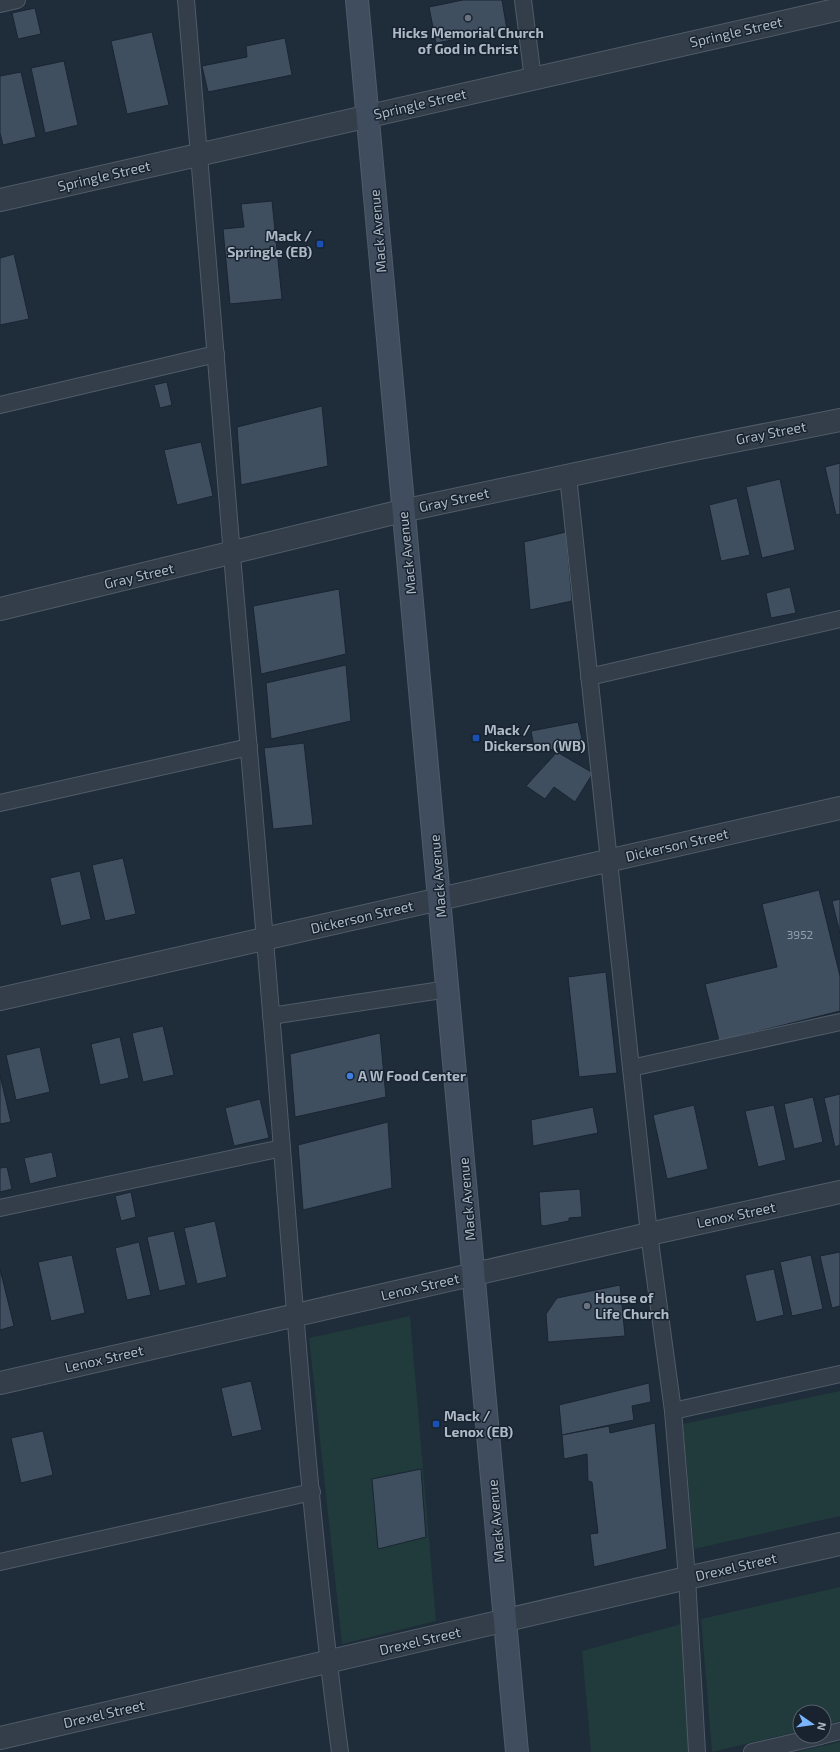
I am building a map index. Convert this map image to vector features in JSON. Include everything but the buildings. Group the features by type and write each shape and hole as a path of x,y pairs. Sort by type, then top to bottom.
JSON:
{"main road":[{"name":"Mack Avenue","path":"357,0 402,512 440,899 517,1752"}],"street":[{"name":"Springle Street","path":"0,200 840,9"},
{"name":"Gray Street","path":"0,609 402,512 674,453 840,420"},
{"name":"Dickerson Street","path":"0,999 840,808"},
{"name":"Lenox Street","path":"0,1383 649,1234 840,1192"},
{"name":"Drexel Street","path":"0,1738 505,1620 840,1544"}],"lane":[{"path":"0,4 17,0"},
{"path":"186,0 201,154 232,554 272,1016 295,1316 328,1662 340,1752"},
{"path":"524,0 533,78"},
{"path":"0,405 216,354"},
{"path":"568,476 649,1234 672,1411 687,1578 697,1752"},
{"path":"589,677 840,618"},
{"path":"0,803 249,748"},
{"path":"272,1016 448,989"},
{"path":"631,1068 840,1022"},
{"path":"0,1208 282,1148"},
{"path":"672,1411 840,1374"},
{"path":"0,1562 312,1492"},
{"path":"752,1752 792,1743"}],"green space":[{"path":"410,1316 436,1621 342,1644 309,1338"},
{"path":"840,1391 840,1516 694,1549 683,1424"},
{"path":"840,1587 840,1721 832,1723 832,1704 792,1704 792,1733 712,1752 701,1619"},
{"path":"681,1624 690,1752 591,1752 582,1651"},
{"path":"840,1742 840,1752 796,1752 832,1744"}],"place":[{"name":"Hicks Memorial Church of God in Christ","path":"468,18"},
{"name":"Mack / Springle (EB)","path":"320,244"},
{"name":"Mack / Dickerson (WB)","path":"476,738"},
{"name":"A W Food Center","path":"350,1076"},
{"name":"House of Life Church","path":"587,1306"},
{"name":"Mack / Lenox (EB)","path":"436,1424"}]}
